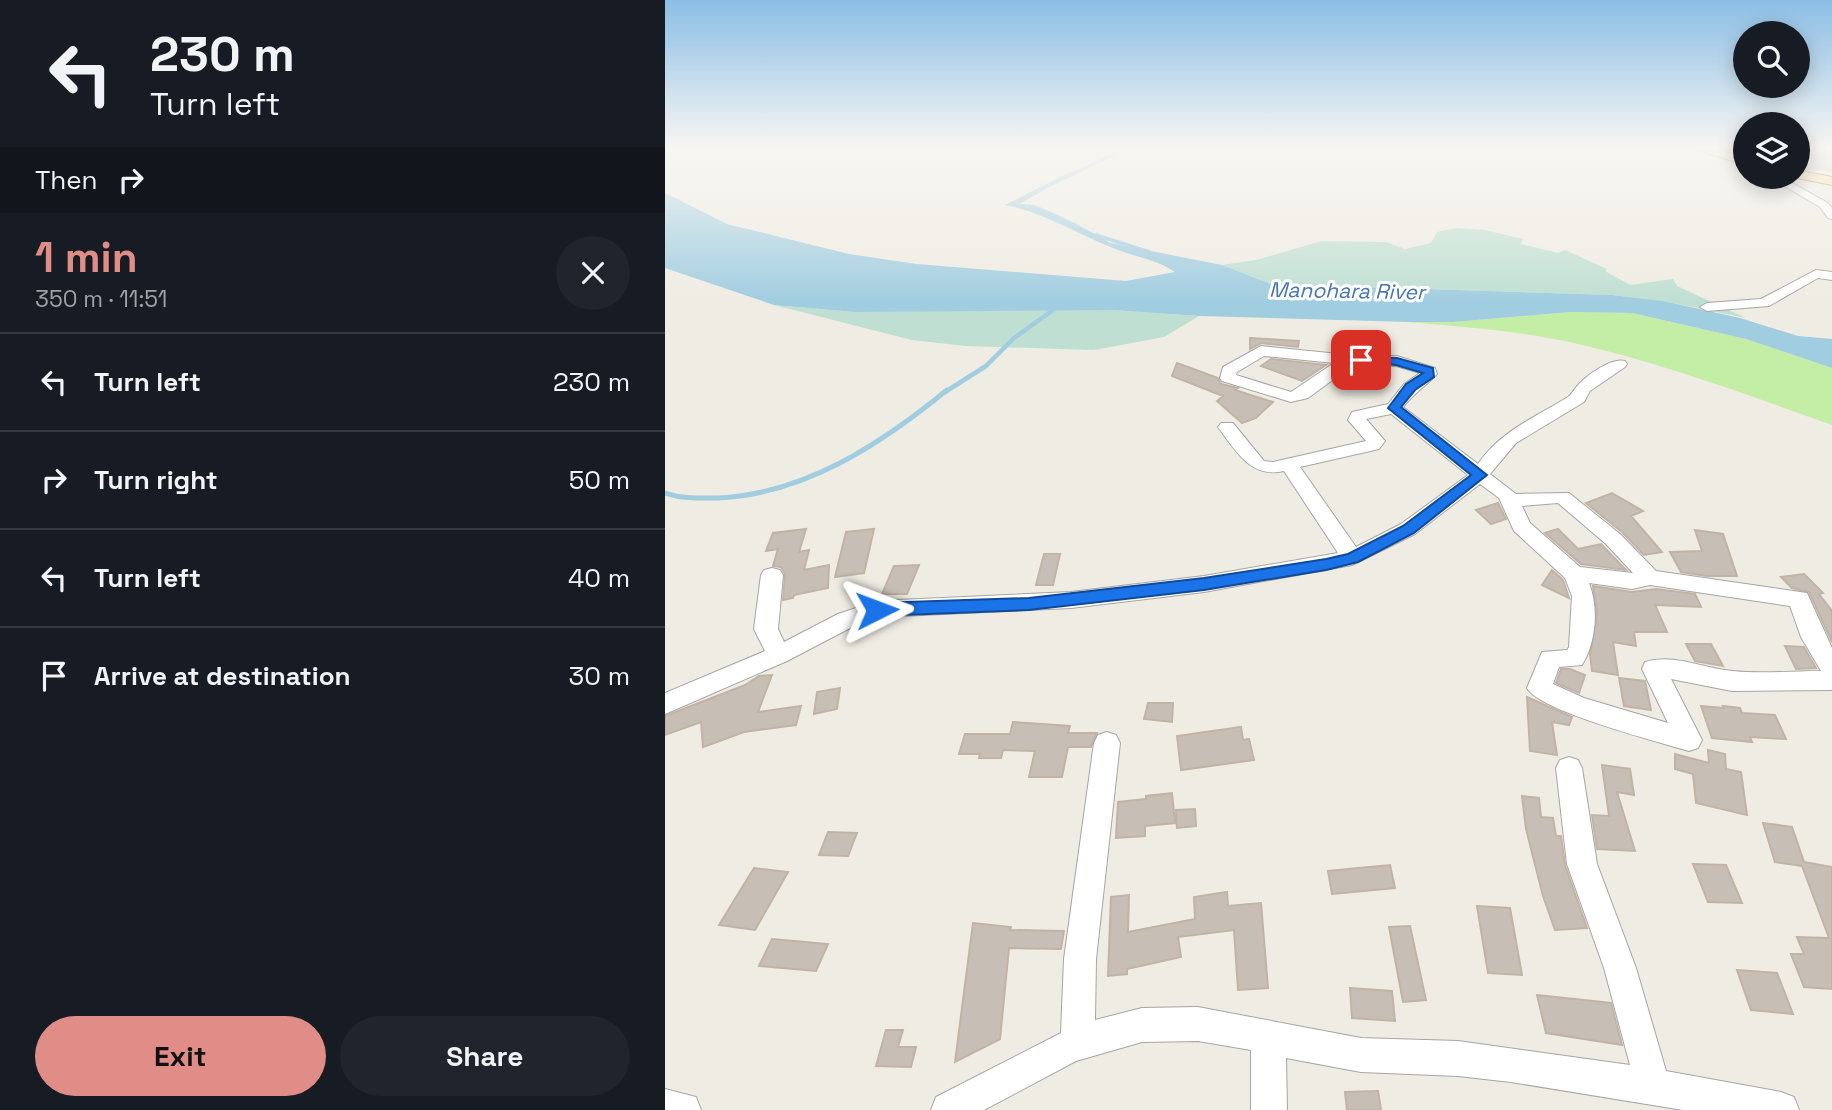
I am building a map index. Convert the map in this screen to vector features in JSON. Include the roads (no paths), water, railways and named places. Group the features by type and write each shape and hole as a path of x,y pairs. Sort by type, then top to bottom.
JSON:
{"street":[{"path":"1811,199 1824,205 1832,216"},
{"path":"1707,307 1763,303 1828,273"},
{"path":"1227,428 1258,465 1273,468 1373,445 1376,442 1357,420 1358,416 1394,408 1429,371 1397,361 1349,360 1261,351 1229,370 1228,378 1291,397 1302,394 1349,360"},
{"path":"665,704 779,655 822,630 877,610 1070,600 1204,584 1352,558 1408,529 1480,475 1489,457 1578,398 1584,388 1619,364"},
{"path":"1394,408 1507,495 1521,526 1574,574 1583,596 1581,648 1574,659 1550,658 1539,688 1577,706 1689,740 1654,668 1686,671 1732,681 1832,680"},
{"path":"1288,464 1352,558"},
{"path":"1510,501 1562,496 1613,539 1650,578"},
{"path":"1574,574 1632,581 1650,578 1799,599 1813,637 1832,668"},
{"path":"772,575 766,629 779,655"},
{"path":"1079,1043 1080,959 1107,743"},
{"path":"1569,768 1582,864 1620,968 1653,1086"},
{"path":"950,1110 1020,1068 1079,1043 1144,1025 1183,1023 1223,1025 1292,1044 1362,1055 1470,1059 1653,1086 1781,1110"},
{"path":"1268,1037 1269,1110"},
{"path":"665,1107 683,1110"}],"water":[{"name":"Manohara River","path":"665,199 677,199 727,224 849,254 917,264 1126,281 1175,272 1046,218 1005,205 1017,199 1028,199 1019,204 1034,205 1051,212 1110,243 1222,265 1271,284 1612,295 1663,301 1740,318 1798,336 1832,339 1832,368 1746,339 1632,313 1571,312 1453,322 1408,322 1199,316 1111,310 855,312 774,305 665,268"}],"waterway":[{"path":"1096,235 1149,252"},
{"path":"945,392 986,366 1014,338 1059,306"},
{"path":"665,493 718,498 781,487 840,463 868,447 947,390"}]}
